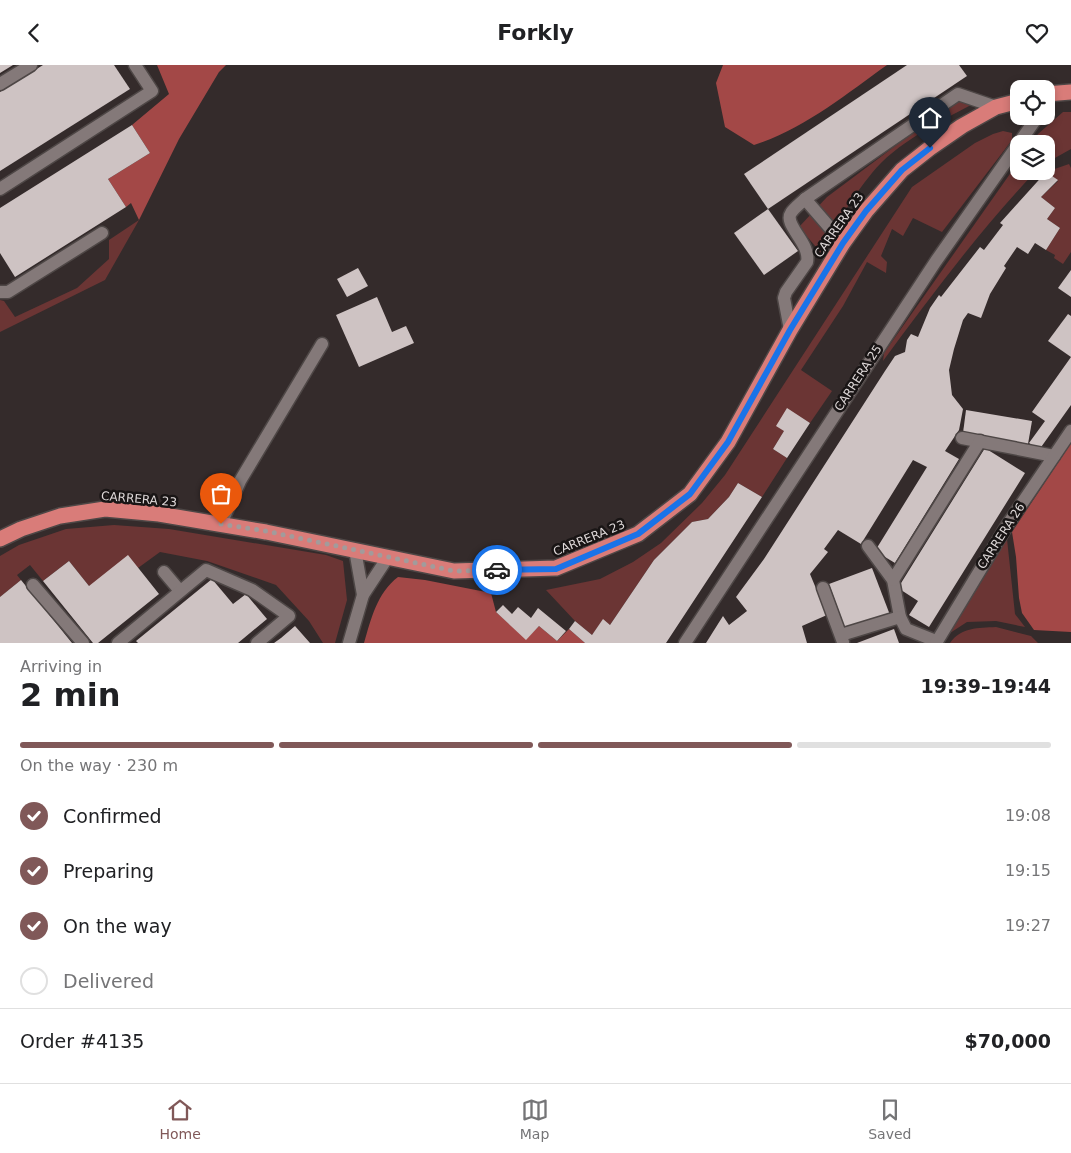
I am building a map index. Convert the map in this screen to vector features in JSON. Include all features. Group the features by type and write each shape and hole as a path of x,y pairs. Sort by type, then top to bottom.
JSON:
{"highway":[{"path":"1055,96 1071,92"},
{"name":"CARRERA 23","path":"0,539 20,529 60,516 106,509 159,514 266,531 454,571 556,569 638,534 690,494 728,442 790,330 843,243 866,211 902,170 962,126 996,107 1010,103"}],"street":[{"path":"0,84 31,65"},
{"path":"0,189 152,91 135,65"},
{"path":"790,330 784,299 786,292 807,263 808,257 807,249 791,224 790,213 805,199 958,94 996,107"},
{"name":"CARRERA 25","path":"685,643 931,268 1032,125"},
{"path":"805,199 843,243"},
{"path":"0,292 8,292 102,233"},
{"path":"221,524 240,481 322,344"},
{"name":"CARRERA 26","path":"936,642 1008,524 1071,431"},
{"path":"962,437 1054,456"},
{"path":"893,580 980,441"},
{"path":"868,546 893,580 900,617 906,629 936,642"},
{"path":"355,550 364,595"},
{"path":"350,643 364,595 388,557"},
{"path":"123,641 206,570 252,590 289,616 257,643"},
{"path":"164,573 180,591"},
{"path":"33,585 83,643"},
{"path":"823,588 842,639 900,617"}],"shaded area":[{"path":"157,65 226,65 219,72 179,139 139,220 131,203 126,207 108,179 150,153 132,125 169,94"},
{"path":"723,65 887,65 807,121 754,145 725,127 716,83"},
{"path":"958,99 973,104 919,134 882,162 851,201 821,253 799,227 827,197"},
{"path":"1063,112 1071,112 1071,149 1055,158 1055,135 1037,135 1048,125 1055,125 1055,119"},
{"path":"1003,131 1012,133 1010,135 1010,143 942,232 913,218 903,236 892,229 881,256 887,262 886,273 867,262 843,306 801,370 832,391 810,423 787,409 784,431 773,449 787,458 762,497 738,483 729,497 708,519 692,522 654,560 610,625 603,620 592,635 575,621 546,590 600,579 633,562 661,543 702,503 725,475 912,187 975,143"},
{"path":"1069,164 1071,168 1071,252 1063,264 1054,258 1055,255 1046,250 1060,228 1047,219 1055,208 1041,197 1058,181 1055,179 1055,169"},
{"path":"1010,174 1010,180 1027,180 976,240 883,361 884,353"},
{"path":"139,220 105,280 0,332 0,300 4,301 15,317 77,288 109,259 109,240"},
{"path":"1071,443 1071,632 1034,630 1022,613 1012,532"},
{"path":"114,525 169,529 326,555 343,561 347,600 335,643 323,643 309,621 276,585 207,561 160,552 138,568 89,586 69,561 43,581 30,565 17,575 21,580 0,597 0,556 19,545 66,529"},
{"path":"1007,539 1015,614 1025,627 996,621 967,622 950,633"},
{"path":"398,577 425,580 491,593 496,612 526,639 539,626 557,641 569,629 585,643 364,643 372,616 380,599 391,583"},
{"path":"996,627 1031,636 1038,643 950,643 959,634 970,629"}],"building":[{"path":"0,65 13,65 0,73"},
{"path":"43,65 114,65 130,89 0,171 0,92"},
{"path":"907,65 959,65 967,76 768,209 744,174"},
{"path":"132,125 150,153 108,179 126,207 15,277 0,253 0,208"},
{"path":"1055,178 1058,180 1041,197 1055,208 1047,219 1060,228 1046,250 1035,243 1028,254 1017,247 1004,266 1006,268 990,294 981,318 968,313 963,320 949,370 952,395 963,409 959,430 945,451 959,459 895,563 875,551 927,467 913,460 861,544 838,530 824,549 828,552 810,574 827,615 802,626 807,643 706,643 723,616 729,625 747,611 736,597 764,559 895,356 905,352 907,340 911,334 918,337 930,308 939,295 941,297 980,247 984,250 1003,225 1000,223 1039,180 1055,180"},
{"path":"768,209 798,251 764,275 734,233"},
{"path":"358,268 368,286 347,297 337,279"},
{"path":"1071,270 1071,297 1058,288"},
{"path":"377,297 392,332 406,326 414,343 359,367 336,315"},
{"path":"1068,314 1071,316 1071,357 1048,341"},
{"path":"1071,357 1071,405 1039,450 1029,443 1045,421 1032,412"},
{"path":"787,408 810,423 787,458 773,449 784,431 776,426"},
{"path":"966,410 1032,421 1028,444 963,433"},
{"path":"985,448 1025,473 929,627 909,615 918,601 898,588"},
{"path":"738,483 762,497 666,643 585,643 569,629 575,621 592,635 603,619 610,625 654,560 692,522 708,519 729,497"},
{"path":"128,555 159,594 98,643 93,643 43,581 69,561 89,586"},
{"path":"872,568 890,615 846,631 829,584"},
{"path":"212,579 233,604 246,594 267,619 238,643 138,643 136,641"},
{"path":"21,580 72,643 0,643 0,597"},
{"path":"503,605 512,614 518,607 531,618 538,608 566,631 557,641 539,626 526,640 496,612"},
{"path":"295,626 310,643 274,643 281,638"},
{"path":"894,629 899,643 857,643"}],"way so far":[{"path":"221,524 266,531 454,571 497,570"}],"route":[{"path":"497,570 556,569 638,534 690,494 728,442 790,330 843,243 866,211 902,170 930,148"}]}
